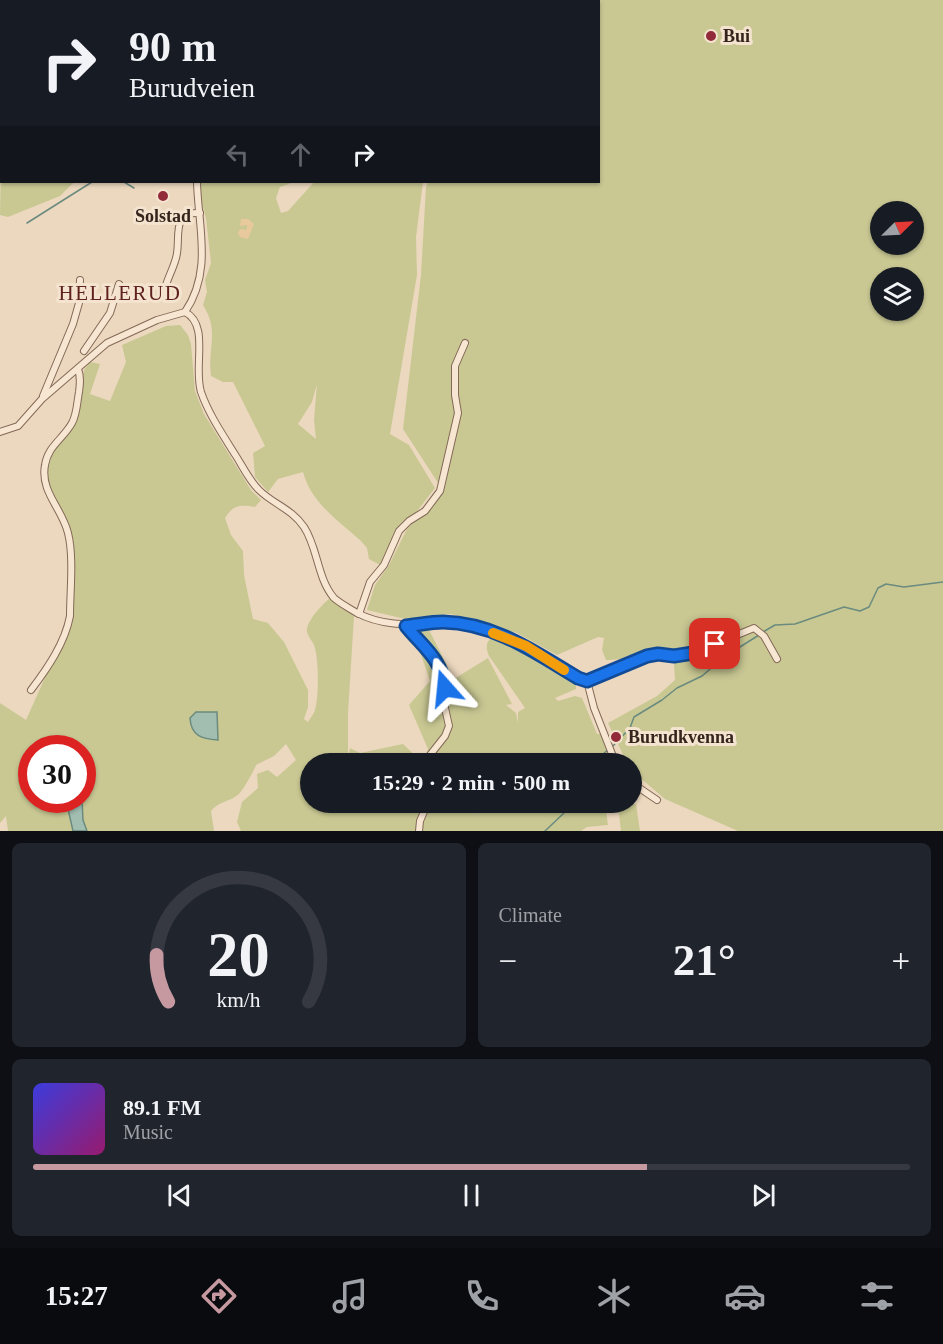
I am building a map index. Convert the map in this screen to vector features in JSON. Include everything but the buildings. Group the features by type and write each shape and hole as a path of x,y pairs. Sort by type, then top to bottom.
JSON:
{"street":[{"path":"186,312 195,290 203,258 203,230 197,183"},
{"path":"165,285 177,252 178,228 181,220 189,214 200,213"},
{"path":"42,399 73,324 79,303 80,280"},
{"path":"84,351 110,313 119,284"},
{"path":"0,432 18,426 42,399 107,343 157,320 186,312"},
{"path":"186,312 197,322 200,331 197,375 205,404 213,419 256,488 289,511 305,529 331,593 344,606 380,622 406,626 450,623 505,636 587,681 647,656 693,653 758,631 777,659"},
{"path":"359,614 370,582 384,565 399,531 425,511 440,491 458,413 455,395 455,366 465,343"},
{"path":"31,690 51,661 70,616 69,536 61,512 46,490 44,477 45,464 51,448 76,416 80,382 78,369"},
{"path":"406,626 433,655 444,676 445,708 449,726 445,736 432,753"},
{"path":"587,681 594,708 612,753"},
{"path":"642,790 657,800"},
{"path":"419,831 423,813"}],"shaded area":[{"path":"600,0 943,0 943,831 738,831 665,799 642,779 642,753 622,753 608,723 657,696 675,680 673,650 606,660 602,650 604,638 598,637 557,655 517,633 451,614 405,619 367,610 375,585 389,565 407,529 442,489 403,429 421,275 428,183 600,183"},
{"path":"1,183 73,183 60,196 8,217 0,215"},
{"path":"201,183 291,183 280,187 276,198 281,213 288,211 313,183 423,183 416,237 417,275 390,434 409,445 435,488 415,514 400,524 382,566 369,559 367,548 361,541 319,502 312,493 303,472 278,479 268,492 255,477 253,453 265,446 233,382 223,382 211,376 211,323 203,305 207,292 205,280 211,263 206,218 201,201","holes":["317,384 314,420 316,439 298,424 312,402"]},
{"path":"180,325 188,335 191,344 195,391 204,414 251,490 261,500 255,507 234,508 225,518 231,535 243,551 244,575 253,619 268,623 284,642 308,690 308,707 304,719 308,722 316,704 318,668 316,651 307,628 313,616 330,598 354,616 348,753 300,753 300,813 606,813 608,825 587,827 581,831 241,831 237,822 242,802 258,788 257,774 268,770 277,777 296,760 286,744 274,756 256,765 239,794 217,805 211,811 214,831 87,831 83,813 96,813 96,735 18,735 18,813 69,813 73,831 8,831 6,816 0,823 0,703 26,720 72,617 71,532 63,512 47,488 45,475 48,455 76,422 84,370 90,362 100,364 90,394 110,401 126,362 122,345 166,326"},
{"path":"429,630 454,679 488,658 512,704 506,705 516,713 518,723 518,712 525,708 489,656 487,646 492,637 523,648 576,682 576,689 555,698 558,701 575,696 582,698 597,734 601,734 608,753 427,753 428,749 409,705 430,681 418,646 403,632"},
{"path":"196,712 217,712 218,740 207,739 195,733 190,718"},
{"path":"403,744 412,753 360,753"},
{"path":"350,748 360,753 349,753"},
{"path":"69,813 83,813 87,831 73,831"},
{"path":"619,813 637,813 640,831 621,831"}],"sand":[{"path":"241,219 248,219 254,224 248,239 240,237 238,233 240,229 246,230 247,228 247,225 240,226"}],"waterway":[{"path":"27,223 90,183"},
{"path":"126,183 134,188"},
{"path":"763,632 775,625 795,624 844,607 860,611 869,607 878,588 886,584 904,587 943,582"},
{"path":"613,746 630,728 634,717 677,688 702,676 724,657 759,635"},
{"path":"604,753 609,749"},
{"path":"545,831 564,813"}],"slow traffic":[{"path":"493,633 526,646 564,670"}],"place":[{"name":"Bui","path":"711,36"},
{"name":"Solstad","path":"163,196"},
{"name":"Burudkvenna","path":"616,737"}],"district":[{"name":"HELLERUD","path":"120,293"}],"route":[{"path":"445,688 444,676 433,655 406,626 442,622 505,636 587,681 599,678 647,656 693,653 715,644"}]}
